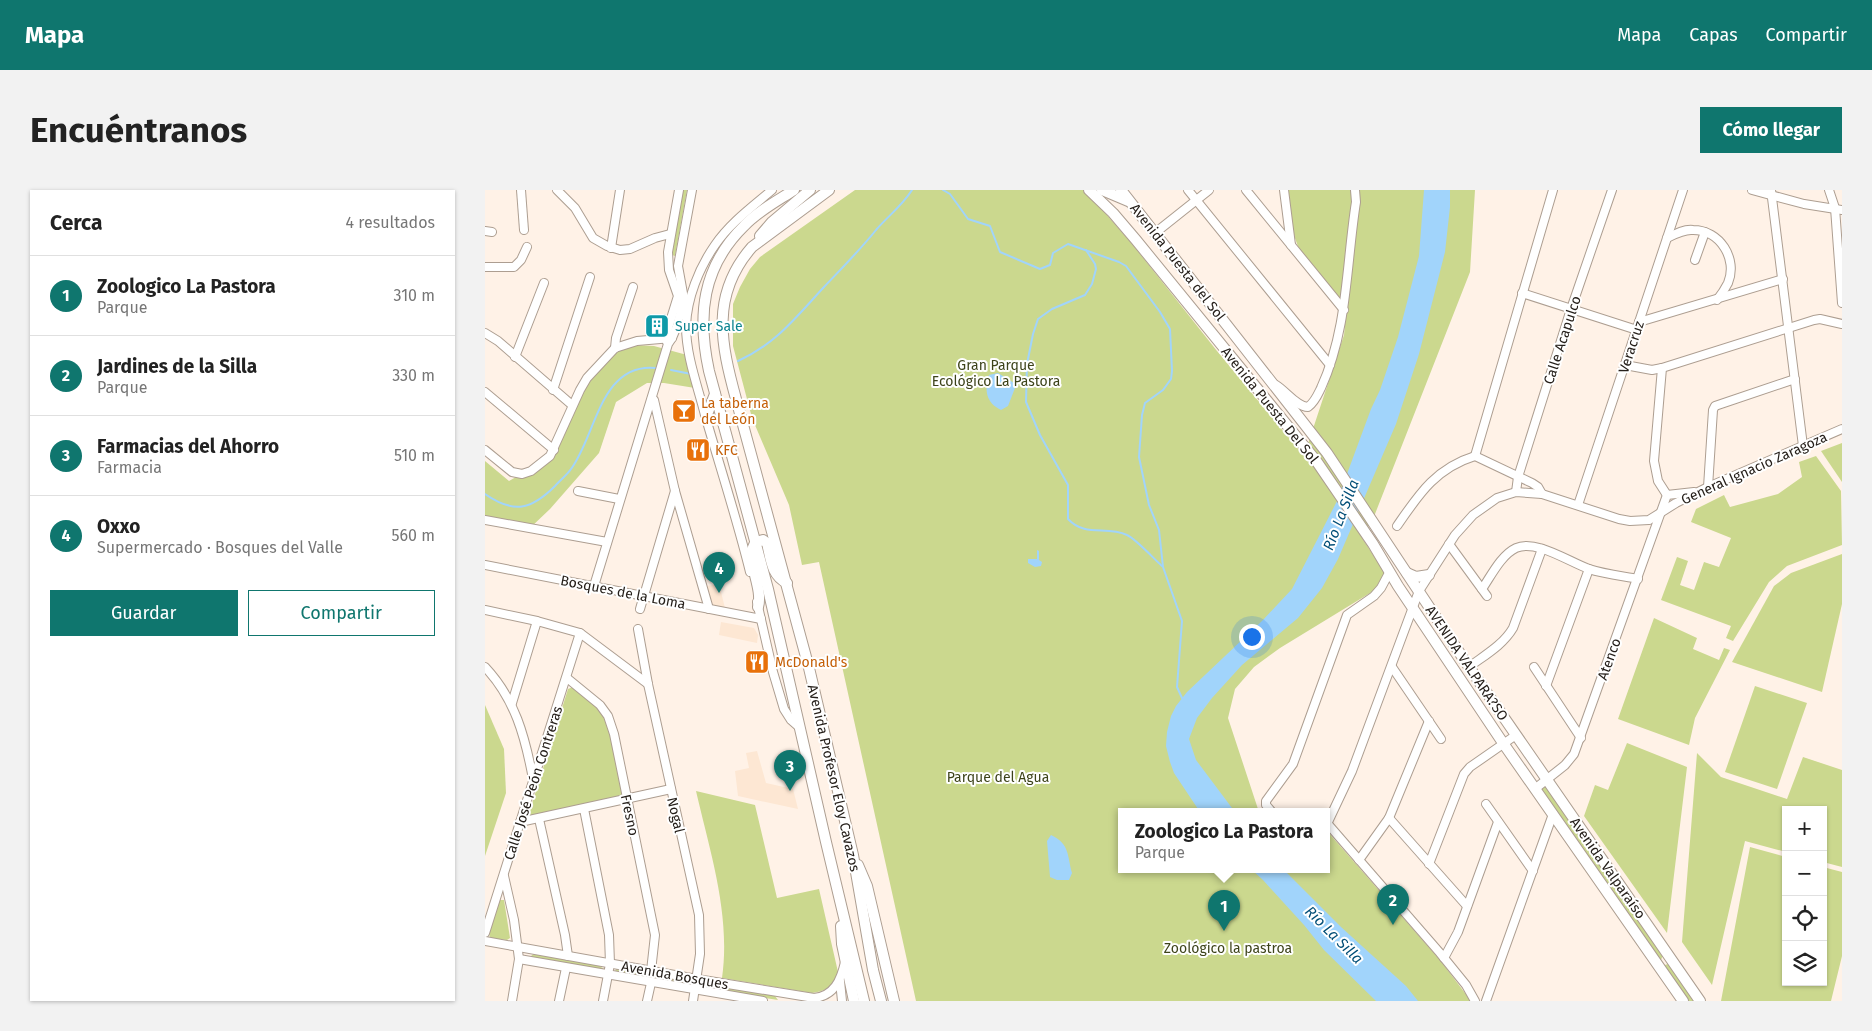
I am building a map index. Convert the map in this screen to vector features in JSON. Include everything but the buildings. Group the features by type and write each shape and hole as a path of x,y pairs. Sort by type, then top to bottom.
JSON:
{"main road":[{"name":"Avenida Profesor Eloy Cavazos","path":"794,190 760,212 744,226 727,246 709,278 703,302 703,335 705,354 715,394 756,542 842,915 840,930 854,1001"},
{"path":"752,247 772,222 811,190"},
{"name":"Avenida Profesor Eloy Cavazos","path":"829,190 752,247 739,264 728,290 722,316 722,339 736,399 809,668 853,856 873,970 881,1001"},
{"path":"1089,190 1113,213"},
{"path":"1102,190 1131,203"},
{"name":"Avenida Puesta del Sol","path":"1102,190 1113,213"},
{"name":"Avenida Puesta del Sol","path":"1121,190 1327,453"},
{"name":"Avenida Puesta Del Sol","path":"1113,213 1317,462 1373,544 1389,574 1413,608"},
{"path":"1136,240 1139,230 1144,226 1152,229"},
{"path":"1156,264 1164,262 1171,254"},
{"path":"706,417 715,394"},
{"name":"Avenida Puesta Del Sol","path":"1327,453 1419,591"},
{"path":"758,607 759,590 751,556 752,548 756,542 763,540 767,543 775,574 780,580 787,583"},
{"path":"1407,573 1416,577 1429,575"},
{"name":"AVENIDA VALPARA?SO","path":"1419,591 1516,735"},
{"name":"AVENIDA VALPARA?SO","path":"1413,608 1503,743"},
{"name":"Avenida Valparaíso","path":"1516,735 1700,1001"},
{"name":"Avenida Valparaíso","path":"1503,743 1683,1001"},
{"path":"853,856 867,886 894,1001"},
{"path":"842,915 864,1001"}],"street":[{"path":"521,190 524,230"},
{"path":"557,190 575,208 593,238 611,248 630,249 655,238 671,234"},
{"path":"611,248 620,190"},
{"path":"594,586 652,398 678,296 668,258 679,190"},
{"path":"668,340 677,326 684,299 679,259 692,190"},
{"path":"772,190 740,216 709,254 689,300 687,326 689,350 748,565 773,672 784,709 791,720 799,727"},
{"path":"1188,190 1330,365"},
{"path":"1152,229 1209,190"},
{"path":"1246,190 1344,310"},
{"path":"1285,190 1291,245"},
{"path":"1272,383 1285,390 1301,406 1309,407 1318,394 1337,344 1344,310 1356,202 1355,190"},
{"path":"1397,526 1426,487 1444,469 1475,456 1553,190"},
{"name":"Calle Acapulco","path":"1516,492 1518,477 1571,309 1612,190"},
{"name":"Veracruz","path":"1578,505 1683,190"},
{"path":"1752,190 1772,193 1804,204 1838,209"},
{"path":"1829,190 1838,209 1842,303"},
{"path":"1772,193 1803,446"},
{"path":"1667,238 1686,230 1695,229 1705,232 1721,242 1728,253 1731,264 1728,283 1717,300"},
{"path":"1695,260 1705,232"},
{"path":"485,267 514,267 521,260 527,247"},
{"path":"668,258 679,259"},
{"path":"553,390 590,277"},
{"path":"680,278 689,282 698,278"},
{"path":"1522,293 1571,309 1638,326 1783,279"},
{"path":"515,357 544,283"},
{"path":"615,348 616,338 633,286"},
{"path":"1625,365 1652,370 1814,320 1842,324"},
{"path":"677,326 681,324 687,326"},
{"path":"485,333 498,341 572,405"},
{"path":"485,450 512,472 522,474 531,471 550,456 572,405 587,378 615,348 637,341 668,340"},
{"path":"1662,368 1654,461 1658,481 1667,495 1699,492"},
{"path":"1708,487 1709,449 1715,406 1795,379"},
{"path":"485,392 554,450"},
{"path":"652,398 675,491 709,609"},
{"name":"General Ignacio Zaragoza","path":"1475,456 1535,485 1542,494 1631,521 1649,520 1676,503 1708,487 1842,429"},
{"path":"578,491 619,500"},
{"path":"640,609 675,491"},
{"path":"1330,818 1352,771 1392,668 1419,591 1449,544 1473,515 1497,498 1516,492 1542,494"},
{"name":"Atenco","path":"1536,788 1565,765 1574,754 1667,495"},
{"path":"485,520 607,542"},
{"path":"1449,544 1487,596"},
{"path":"1482,589 1503,560 1512,551 1523,546 1542,549 1589,569 1638,579"},
{"path":"1469,667 1502,643 1513,628 1542,549"},
{"name":"Bosques de la Loma","path":"485,565 761,619"},
{"path":"1546,686 1589,569"},
{"path":"1269,808 1266,805 1268,797 1293,764 1347,615 1374,596 1389,574"},
{"path":"485,610 537,620 580,633 648,684"},
{"path":"512,704 537,620"},
{"name":"Nogal","path":"638,629 648,684 699,915 700,954 693,1001"},
{"name":"Calle José Peón Contreras","path":"485,933 580,633"},
{"path":"1534,667 1581,738"},
{"path":"485,668 512,704 528,753 533,779"},
{"path":"1392,668 1441,739"},
{"name":"Fresno","path":"567,678 600,705 608,716 614,734 655,935 651,971"},
{"path":"1359,860 1389,818 1429,721"},
{"path":"1429,864 1464,774 1470,767 1516,735"},
{"path":"520,822 671,789"},
{"path":"1486,804 1533,870"},
{"path":"584,809 609,935 609,964 603,1001"},
{"path":"1486,1001 1553,814"},
{"path":"1389,818 1467,906"},
{"path":"539,819 568,956"},
{"path":"1444,958 1458,932 1499,822"},
{"path":"1330,827 1444,958 1466,985 1475,1001"},
{"path":"503,874 519,959 512,1001"},
{"name":"Avenida Bosques","path":"485,941 697,979 781,997 814,998 829,993"},
{"name":"Avenida Bosques","path":"519,959 736,999 763,1001"},
{"path":"842,1001 840,981 845,962"},
{"path":"559,1001 566,968"},
{"path":"834,1001 829,993 840,981"},
{"path":"647,1001 651,982"}],"shaded area":[{"path":"719,584 725,608 711,606 707,586"},
{"path":"721,622 754,628 758,635 757,643 719,635"},
{"path":"757,751 766,783 793,789 798,809 738,796 735,771 749,768 746,753"}],"green space":[{"path":"683,190 687,190 675,256 672,255"},
{"name":"Gran Parque Ecológico La Pastora","path":"855,190 1085,190 1133,245 1304,456 1344,335 1357,200 1355,190 1475,190 1470,272 1375,514 1362,538 1385,573 1375,590 1280,648 1254,667 1235,689 1228,718 1258,808 1118,808 1118,873 1330,873 1330,834 1440,960 1471,1001 916,1001 819,562 802,565 789,505 752,418 733,346 733,304 750,269 760,257"},
{"path":"1289,190 1351,190 1352,200 1342,297 1338,298 1301,252 1291,222"},
{"path":"634,345 654,346 687,355 695,388 664,383 647,383 616,402 599,453 550,509 530,528 485,519 485,461 509,481 553,456 588,379 616,350"},
{"path":"1842,443 1842,482 1821,451"},
{"path":"1816,456 1841,491 1842,545 1787,566 1769,582 1733,641 1726,638 1731,626 1661,600 1677,557 1688,561 1680,585 1694,590 1704,562 1719,567 1731,538 1691,522 1696,509 1724,495 1730,507 1778,494 1802,477 1799,462"},
{"path":"1842,554 1842,604 1822,692 1732,662 1774,586 1791,573"},
{"path":"1654,618 1697,638 1693,649 1719,660 1724,648 1730,650 1695,718 1689,745 1618,719"},
{"path":"1755,686 1807,703 1777,789 1725,772"},
{"path":"573,687 598,706 606,718 623,792 620,798 531,817 529,813 568,689"},
{"path":"485,705 504,749 506,793 485,856"},
{"path":"1627,743 1687,767 1667,933 1584,816 1595,785 1608,790"},
{"path":"1697,753 1721,777 1787,799 1803,757 1842,770 1842,867 1827,863 1827,806 1782,806 1782,851 1745,841 1712,985 1682,942"},
{"path":"1545,785 1664,952 1661,960 1658,960 1541,790"},
{"path":"696,791 755,805 777,898 819,889 838,972 829,987 812,993 722,978 724,931 718,884"},
{"path":"1750,847 1782,856 1782,986 1827,986 1827,868 1842,872 1842,956 1831,1001 1721,1001"},
{"path":"499,900 504,900 510,938 507,940 490,938 489,933 490,924"},
{"path":"535,953 598,965 604,969 533,959 531,956"},
{"path":"1668,964 1698,1001 1686,1001 1664,969 1665,965"},
{"path":"617,968 690,981 692,984 691,986 617,974 615,971"},
{"path":"702,983 775,996 778,1000 701,988 698,984"}],"water":[{"name":"Río La Silla","path":"1424,190 1450,190 1445,252 1419,354 1396,424 1338,559 1322,588 1298,618 1242,665 1212,698 1197,718 1189,739 1196,760 1232,808 1197,808 1174,773 1170,762 1166,746 1171,716 1187,692 1262,621 1292,589 1337,501 1371,409 1380,390 1398,337 1419,256"},
{"path":"998,373 1014,383 1015,388 1008,406 1001,410 992,404 987,396 989,375"},
{"path":"1037,550 1039,551 1039,560 1042,562 1041,566 1035,567 1028,563 1028,559 1037,559"},
{"path":"1051,835 1062,842 1067,851 1072,873 1069,880 1057,880 1050,877 1047,841"},
{"name":"Río La Silla","path":"1255,873 1287,873 1341,927 1406,986 1418,1001 1376,1001 1324,950"}],"waterway":[{"path":"738,361 775,338 795,319 912,190"},
{"path":"943,190 950,194 968,219 990,226 1000,252 1040,269 1050,265 1053,253 1068,244 1126,266 1160,312 1170,329 1171,379 1163,390 1145,403 1142,415 1139,457 1149,505 1159,530 1163,567 1182,621 1177,687 1182,698"},
{"path":"1086,250 1096,269 1092,284 1085,295 1052,309 1038,319 1027,364 1026,402 1040,435 1068,485 1068,519 1075,525 1089,530 1119,532 1127,535 1162,566"},
{"path":"485,494 505,505 514,507 530,504 538,500 571,469 580,455 602,404 611,389 623,377 637,369 656,368"},
{"path":"671,370 691,374"}],"place":[{"name":"Super Sale","path":"657,326"},
{"name":"La taberna del León","path":"684,411"},
{"name":"KFC","path":"698,450"},
{"name":"Oxxo","path":"719,593"},
{"name":"McDonald's","path":"757,662"},
{"name":"Farmacias del Ahorro","path":"790,791"},
{"name":"Jardines de la Silla","path":"1393,925"},
{"name":"Zoologico La Pastora","path":"1224,931"}],"park label":[{"name":"Parque del Agua","path":"998,777"},
{"name":"Zoológico la pastroa","path":"1228,948"}]}
